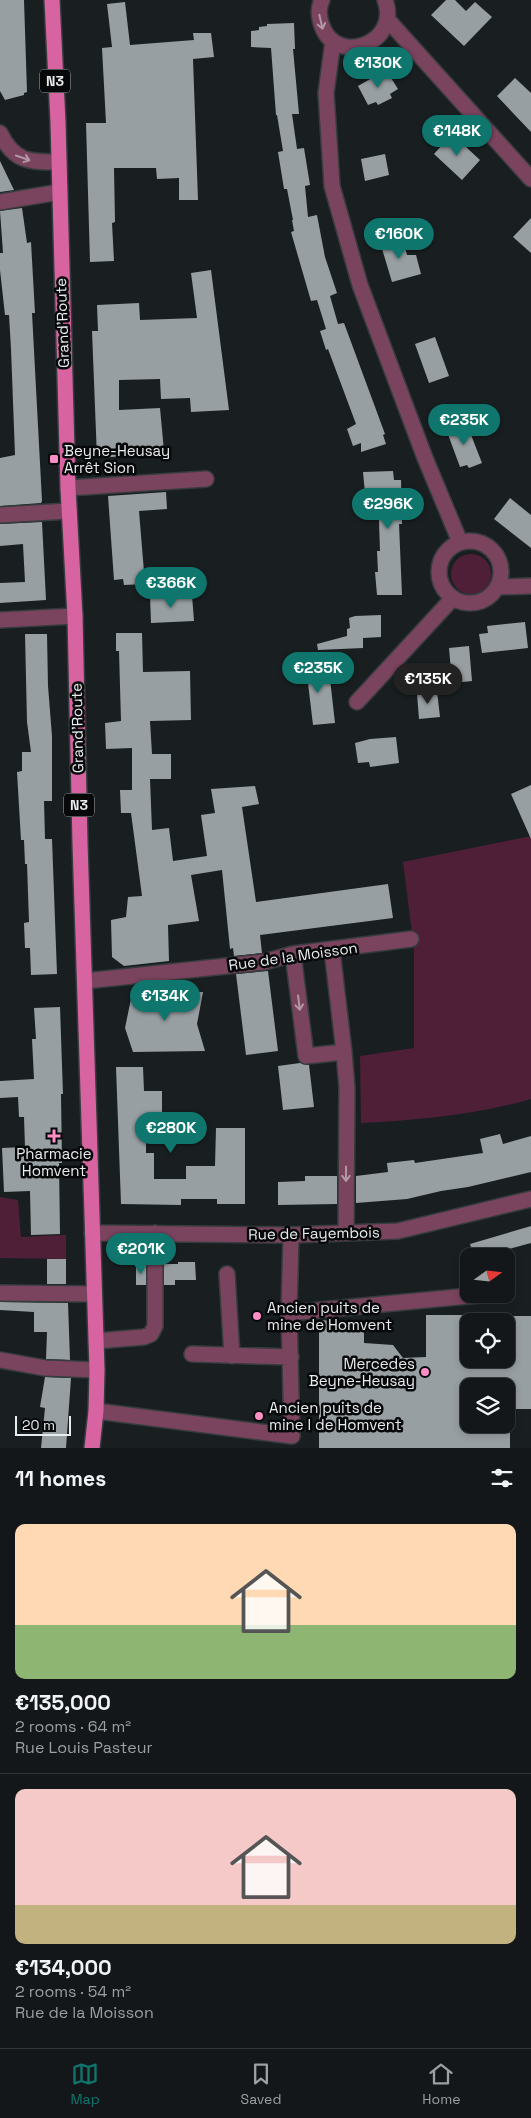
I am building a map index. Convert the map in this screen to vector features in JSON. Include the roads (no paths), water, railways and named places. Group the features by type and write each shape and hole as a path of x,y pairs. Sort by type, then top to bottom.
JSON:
{"main road":[{"name":"N3","path":"52,0 59,162"},
{"name":"Grand'Route","path":"59,162 68,488 75,616 97,1370 96,1411 92,1448"}],"street":[{"path":"322,0 319,20 324,31 333,41 344,46 361,47 380,36 387,19 387,7 384,0"},
{"path":"387,19 531,178"},
{"path":"333,41 326,92 332,186 360,285 425,458 460,542"},
{"path":"0,133 14,155 33,161 59,162"},
{"path":"0,202 59,192"},
{"path":"68,488 206,479"},
{"path":"0,515 69,511"},
{"path":"471,541 481,543 490,549 497,557 501,567 497,587 489,597 477,602 465,603 453,598 444,590 440,580 439,568 446,552 460,542 471,541"},
{"path":"497,587 531,586"},
{"path":"357,702 453,598"},
{"path":"0,620 75,616"},
{"name":"Rue de la Moisson","path":"85,981 264,962 292,954 411,939"},
{"path":"332,950 344,1052 346,1233"},
{"path":"292,954 306,1056 344,1052"},
{"name":"Rue de Fayembois","path":"92,1233 292,1235 398,1231 531,1199"},
{"path":"96,1341 144,1337 151,1334 155,1326 155,1233"},
{"path":"96,1411 292,1436 289,1312 292,1235"},
{"path":"227,1274 232,1356"},
{"path":"0,1293 94,1294"},
{"path":"289,1312 460,1297"},
{"path":"192,1354 291,1357"},
{"path":"0,1360 45,1368 97,1370"}],"place":[{"name":"Beyne-Heusay Arrêt Sion","path":"54,459"},
{"name":"Pharmacie Homvent","path":"54,1136"},
{"name":"Ancien puits de mine de Homvent","path":"257,1316"},
{"name":"Mercedes Beyne-Heusay","path":"425,1372"},
{"name":"Ancien puits de mine I de Homvent","path":"259,1416"}]}
